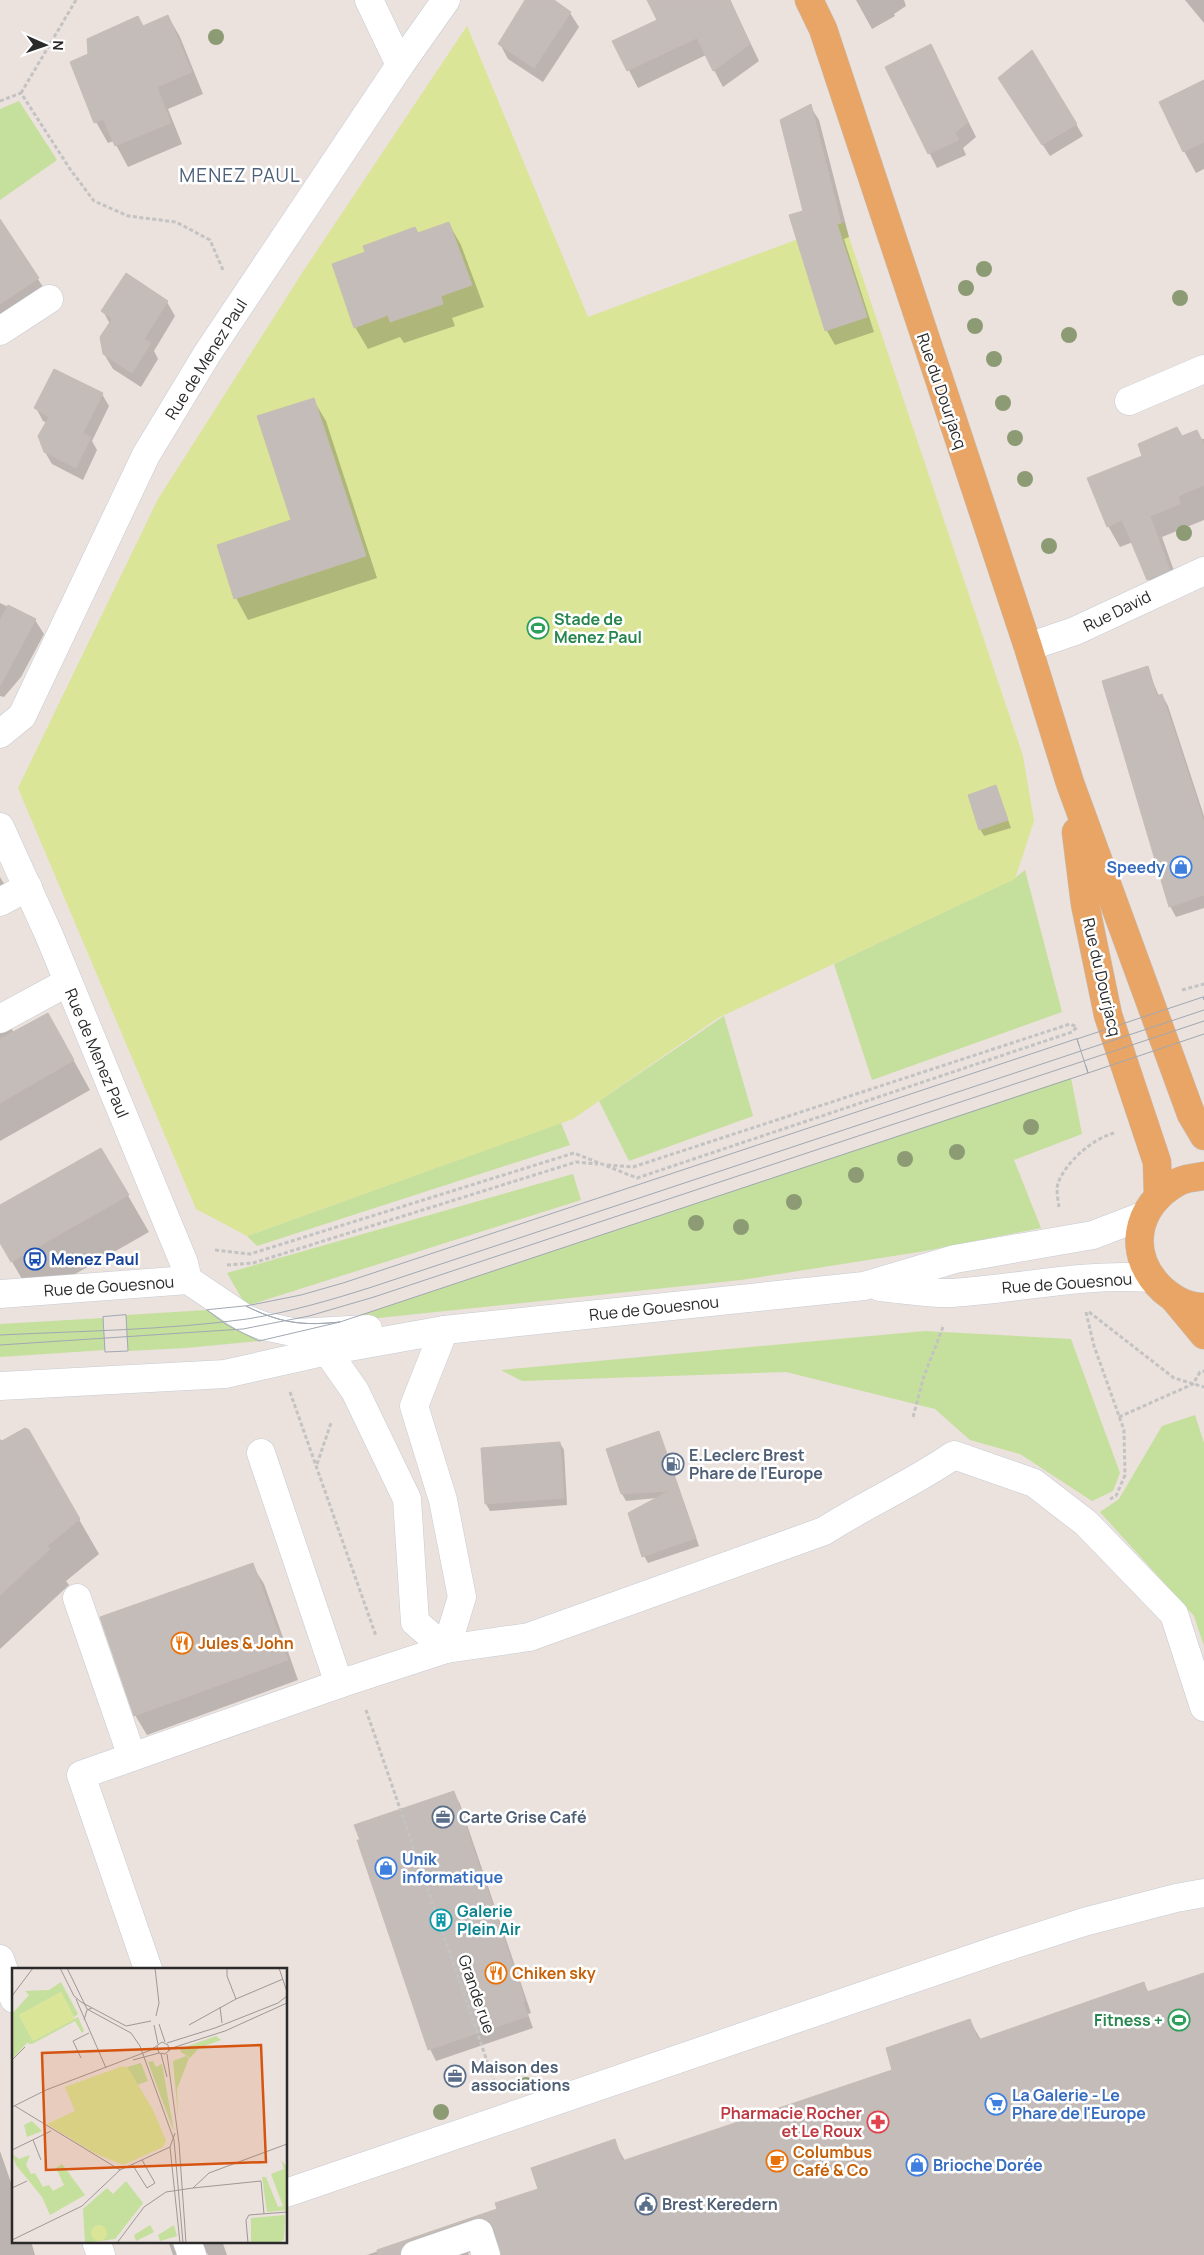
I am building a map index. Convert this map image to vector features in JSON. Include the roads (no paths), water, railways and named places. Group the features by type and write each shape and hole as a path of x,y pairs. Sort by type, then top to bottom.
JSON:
{"main road":[{"name":"Rue du Dourjacq","path":"809,0 823,29 1028,647 1070,783 1190,1114 1204,1136"},
{"name":"Rue du Dourjacq","path":"1070,783 1085,904 1108,1015 1157,1162 1151,1205 1139,1236 1141,1258 1150,1278"},
{"path":"1151,1205 1179,1181 1204,1176"},
{"path":"1150,1278 1175,1300 1204,1335"},
{"path":"1175,1300 1196,1307 1204,1307"}],"street":[{"path":"368,0 400,65"},
{"name":"Rue de Menez Paul","path":"0,734 22,716 146,455 240,305 400,65 446,0"},
{"path":"0,331 49,299"},
{"path":"1129,401 1204,369"},
{"name":"Rue David","path":"1028,647 1075,631 1204,571"},
{"name":"Rue de Menez Paul","path":"0,828 28,887 68,982 180,1252 188,1280"},
{"path":"0,902 28,887"},
{"path":"0,1020 68,982"},
{"name":"Rue de Gouesnou","path":"0,1386 225,1374 327,1351 444,1330 864,1286 955,1259 1093,1235 1151,1205"},
{"name":"Rue de Gouesnou","path":"864,1286 950,1293 1085,1278 1123,1276 1150,1278"},
{"name":"Rue de Gouesnou","path":"0,1294 188,1280 246,1319 264,1326 298,1333 399,1327 444,1330"},
{"path":"444,1330 414,1406 443,1500 462,1597 446,1649"},
{"path":"327,1351 355,1391 407,1500 415,1622 446,1649"},
{"path":"261,1452 347,1681"},
{"path":"148,1968 82,1774 347,1681 446,1649 529,1637 824,1531 853,1512 933,1469 954,1455 1034,1483 1086,1523 1174,1614 1204,1706"},
{"path":"77,1598 132,1757"},
{"path":"288,2192 1084,1922 1176,1898 1204,1893"},
{"path":"0,1959 12,1993"},
{"path":"415,2255 479,2233 486,2255"},
{"path":"96,2242 101,2255"},
{"path":"187,2242 192,2255"}],"tram line":[{"path":"1079,1045 1077,1039 1203,997 1204,1000 1204,996"},
{"path":"0,1335 186,1326 247,1319 310,1305 372,1287 1204,1010"},
{"path":"0,1345 243,1329 309,1316 374,1297 1204,1021"},
{"path":"1086,1066 1088,1073 1204,1034"},
{"path":"1077,1039 1088,1073 340,1322 314,1324 292,1322 281,1320 246,1306 301,1295 343,1283 1077,1039"},
{"path":"246,1306 258,1312 292,1322 314,1324 340,1322 259,1341 227,1325 207,1310 246,1306"},
{"path":"126,1315 128,1351 105,1352 103,1317 126,1315"}],"place":[{"name":"Stade de Menez Paul","path":"538,628"},
{"name":"Speedy","path":"1181,867"},
{"name":"Menez Paul","path":"35,1259"},
{"name":"E.Leclerc Brest Phare de l'Europe","path":"673,1464"},
{"name":"Jules & John","path":"182,1643"},
{"name":"Carte Grise Café","path":"443,1817"},
{"name":"Unik informatique","path":"386,1868"},
{"name":"Galerie Plein Air","path":"441,1920"},
{"name":"Chiken sky","path":"496,1973"},
{"name":"Fitness +","path":"1179,2020"},
{"name":"Maison des associations","path":"455,2076"},
{"name":"La Galerie - Le Phare de l'Europe","path":"996,2104"},
{"name":"Pharmacie Rocher et Le Roux","path":"878,2122"},
{"name":"Columbus Café & Co","path":"777,2161"},
{"name":"Brioche Dorée","path":"917,2165"},
{"name":"Brest Keredern","path":"646,2204"}],"district":[{"name":"MENEZ PAUL","path":"240,175"}]}
